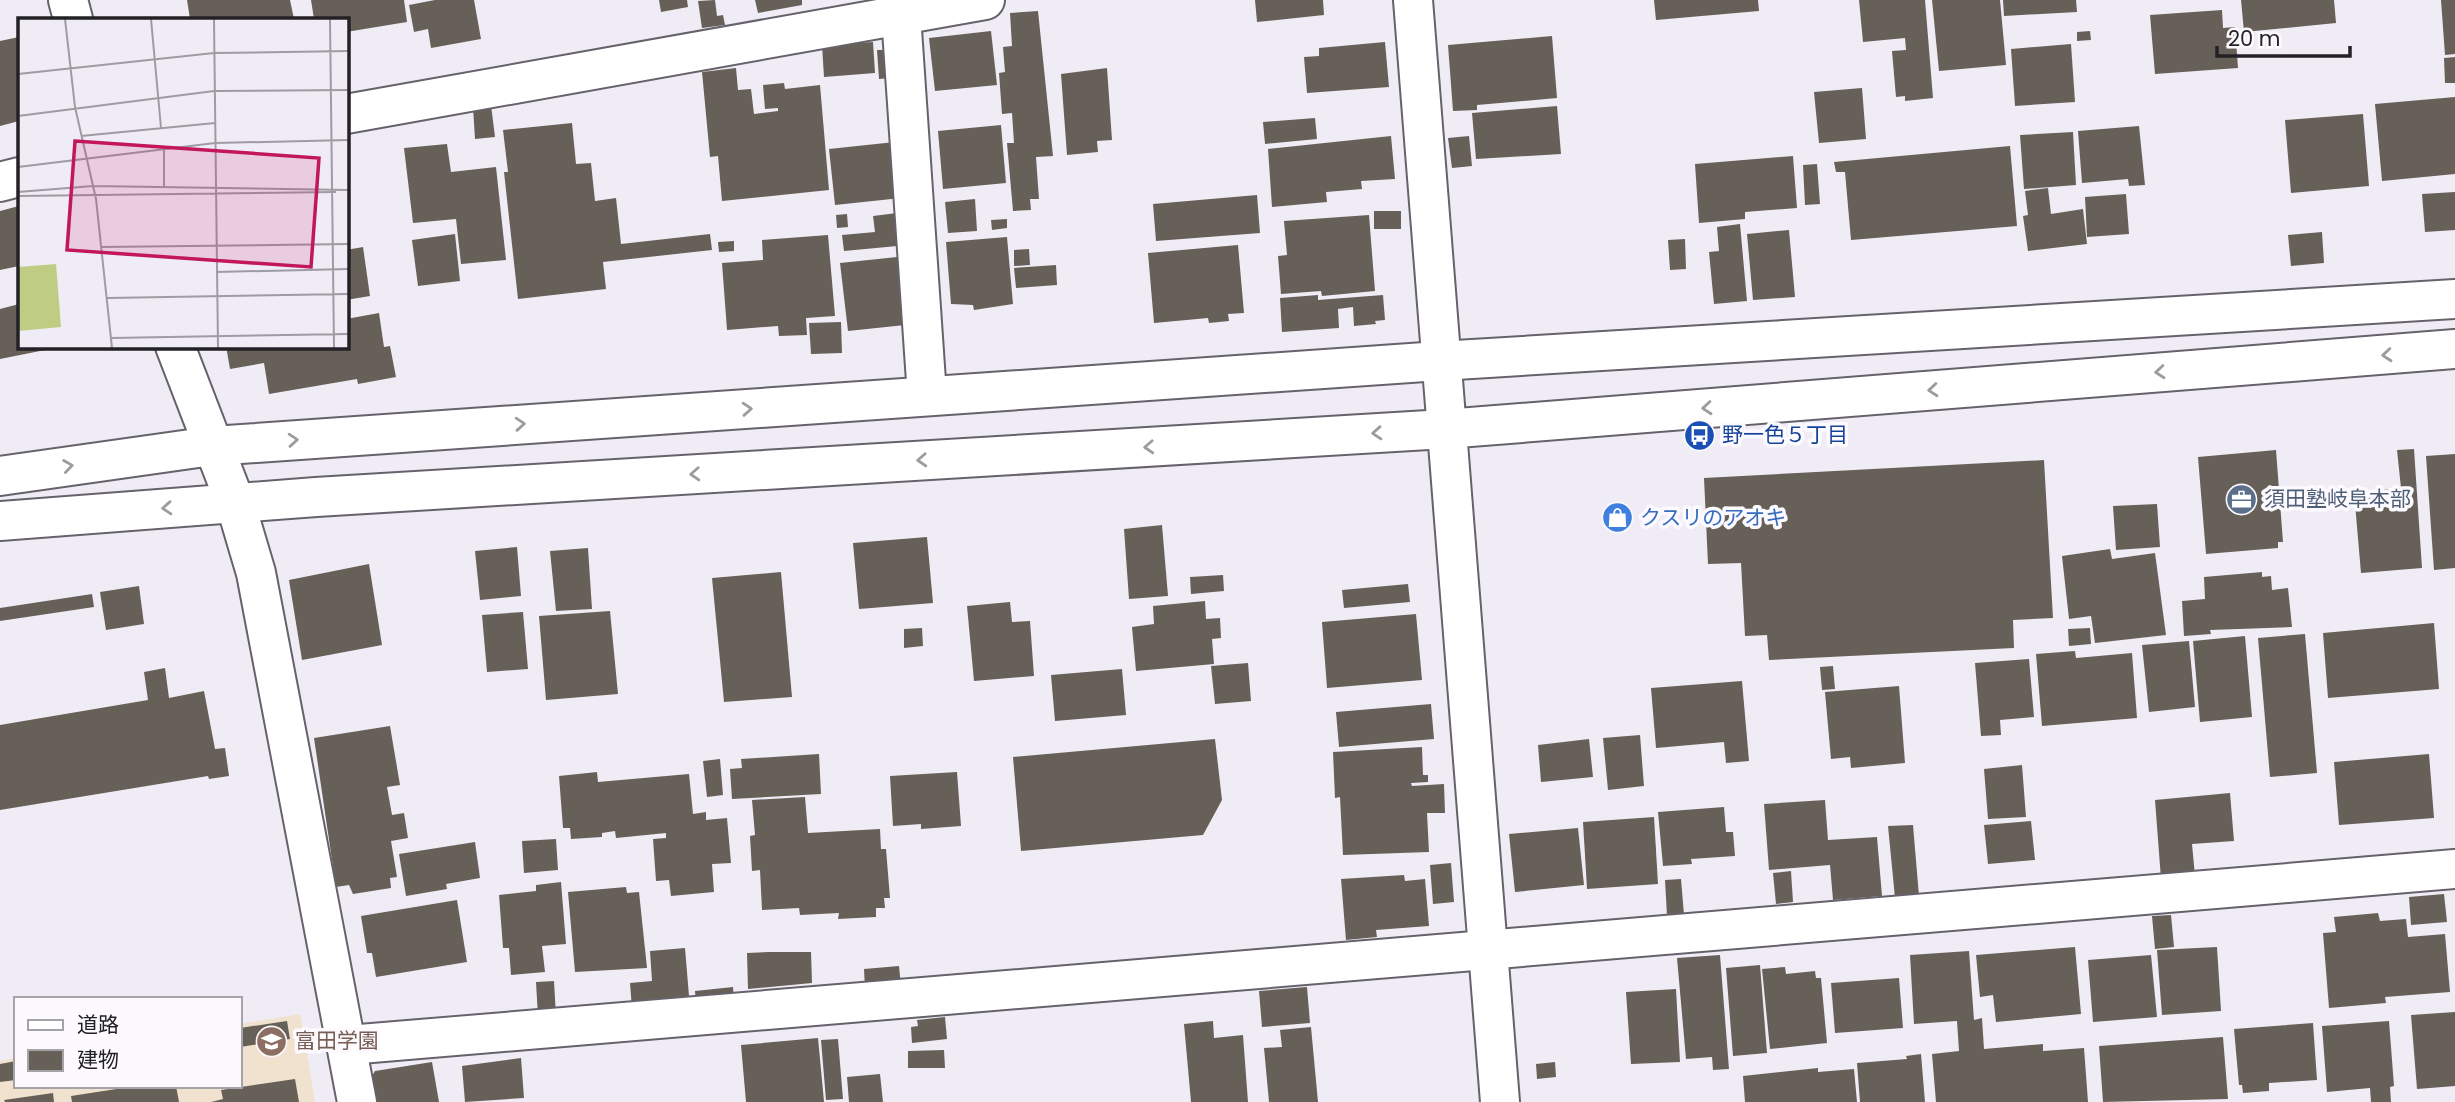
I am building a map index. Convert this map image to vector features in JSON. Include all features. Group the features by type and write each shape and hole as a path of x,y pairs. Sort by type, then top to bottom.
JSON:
{"street":[{"path":"68,0 73,18"},
{"path":"348,114 985,0"},
{"path":"1413,0 1439,361 1500,1102"},
{"path":"901,15 926,396"},
{"path":"0,181 18,177"},
{"path":"0,476 212,446 1439,361 2455,299"},
{"path":"176,348 235,502 256,572 358,1102"},
{"path":"0,521 235,502 1445,429 2455,349"},
{"path":"348,1045 2455,869"}],"shaded area":[{"name":"富田学園","path":"300,1014 315,1102 0,1102 0,1061 14,1058 14,1088 242,1088 242,1024"}],"building":[{"path":"187,0 290,0 294,18 190,18"},
{"path":"311,0 404,0 407,22 348,32 348,18 314,18"},
{"path":"435,0 474,0 481,39 431,48 428,29 414,32 409,5"},
{"path":"659,0 687,0 688,7 661,12"},
{"path":"715,0 717,16 723,15 725,25 702,28 698,1"},
{"path":"755,0 802,0 802,5 758,13"},
{"path":"1255,0 1323,0 1324,15 1257,22"},
{"path":"1654,0 1758,0 1759,11 1656,20"},
{"path":"1859,0 1925,0 1933,98 1905,101 1905,96 1896,97 1892,51 1906,50 1905,38 1863,42"},
{"path":"1932,0 2000,0 2006,65 1939,71"},
{"path":"2003,0 2076,0 2077,12 2004,16"},
{"path":"2241,0 2334,0 2336,23 2244,32"},
{"path":"2441,0 2455,0 2455,54 2445,55"},
{"path":"2222,10 2223,28 2235,27 2238,68 2155,74 2150,15"},
{"path":"1038,11 1053,156 1036,157 1039,199 1030,199 1031,210 1013,211 1007,143 1014,143 1012,113 1002,114 999,73 1005,72 1003,47 1012,46 1010,13"},
{"path":"991,31 997,85 935,91 929,38"},
{"path":"2090,31 2091,40 2077,41 2077,32"},
{"path":"1552,36 1557,98 1477,105 1477,110 1453,111 1448,45"},
{"path":"18,37 18,121 0,126 0,41"},
{"path":"873,42 875,73 824,77 822,45"},
{"path":"1385,42 1389,87 1307,93 1304,57 1319,56 1319,48"},
{"path":"2071,44 2075,102 2015,106 2011,49"},
{"path":"877,50 890,50 892,78 879,79"},
{"path":"2455,57 2455,83 2445,83 2444,58"},
{"path":"736,68 738,90 751,89 754,114 778,111 778,108 765,109 763,85 784,83 785,89 820,85 829,190 722,201 718,156 710,157 702,72"},
{"path":"1107,68 1112,140 1097,141 1098,152 1067,155 1061,74"},
{"path":"1862,88 1866,139 1819,143 1814,92"},
{"path":"2455,97 2455,174 2382,181 2375,104"},
{"path":"491,105 495,137 475,139 473,107"},
{"path":"1557,106 1561,154 1476,159 1472,113"},
{"path":"2363,114 2369,186 2291,193 2285,120"},
{"path":"1315,118 1317,139 1265,144 1263,122"},
{"path":"572,123 576,164 591,163 595,201 616,198 621,244 710,234 712,250 603,262 606,289 518,299 504,172 508,172 503,130"},
{"path":"1001,125 1006,183 943,189 938,131"},
{"path":"2139,126 2145,185 2129,186 2128,179 2082,183 2078,131"},
{"path":"2073,132 2076,185 2024,189 2020,135"},
{"path":"1391,136 1395,179 1361,181 1362,189 1326,192 1327,202 1272,207 1268,149"},
{"path":"1469,136 1472,166 1452,168 1448,138"},
{"path":"895,142 901,198 835,205 829,149"},
{"path":"447,144 451,172 496,167 506,260 461,264 456,219 413,223 404,148"},
{"path":"2010,146 2017,226 1851,240 1845,172 1836,172 1834,162"},
{"path":"1793,156 1797,208 1745,212 1745,219 1699,223 1695,164"},
{"path":"1817,164 1820,204 1805,205 1803,165"},
{"path":"2048,188 2051,214 2083,209 2087,244 2028,251 2023,216 2028,215 2025,191"},
{"path":"2455,192 2455,230 2425,232 2422,194"},
{"path":"2126,194 2129,234 2087,237 2085,197"},
{"path":"1257,195 1260,233 1156,241 1153,204"},
{"path":"975,199 977,231 948,233 945,202"},
{"path":"18,206 18,266 0,270 0,211"},
{"path":"1374,211 1401,211 1401,229 1374,229"},
{"path":"905,212 908,245 844,251 842,235 875,232 873,216"},
{"path":"847,214 848,227 837,228 836,215"},
{"path":"1369,215 1375,291 1322,296 1321,291 1281,294 1278,256 1287,255 1284,221"},
{"path":"1007,219 1007,228 992,230 991,220"},
{"path":"1740,224 1747,301 1714,304 1709,252 1719,251 1717,227"},
{"path":"1789,230 1795,297 1753,300 1747,234"},
{"path":"2322,232 2324,263 2291,266 2288,235"},
{"path":"455,234 460,281 418,286 412,240"},
{"path":"828,235 835,316 806,318 807,335 779,336 778,326 727,330 722,263 763,260 762,240"},
{"path":"1007,237 1013,304 974,310 973,305 951,304 946,242"},
{"path":"1685,239 1686,269 1670,270 1668,240"},
{"path":"734,241 734,251 719,252 718,242"},
{"path":"1238,245 1244,313 1228,314 1229,321 1209,323 1208,318 1154,323 1148,253"},
{"path":"363,247 370,296 348,300 348,250"},
{"path":"1029,249 1030,265 1014,266 1014,250"},
{"path":"897,257 905,325 848,331 840,263"},
{"path":"1056,265 1057,285 1016,288 1014,268"},
{"path":"1318,295 1318,300 1383,295 1385,320 1375,321 1376,324 1354,326 1353,307 1338,309 1339,328 1282,332 1280,298"},
{"path":"18,304 18,348 55,348 0,359 0,309"},
{"path":"379,313 384,347 390,346 396,377 358,384 357,379 269,394 264,363 230,369 226,348 348,348 348,319"},
{"path":"841,322 842,353 811,354 809,323"},
{"path":"2414,449 2422,568 2361,573 2354,492 2401,488 2397,450"},
{"name":"須田塾岐阜本部","path":"2276,450 2283,542 2278,542 2278,548 2206,554 2198,457"},
{"path":"2455,454 2455,568 2434,570 2426,456"},
{"path":"2044,460 2053,618 2013,620 2014,648 1769,660 1767,635 1745,636 1741,563 1708,564 1704,478"},
{"path":"2157,504 2160,547 2116,550 2113,506"},
{"path":"1162,525 1168,596 1129,599 1124,529"},
{"path":"927,537 933,603 859,609 853,543"},
{"path":"517,547 521,596 480,600 475,551"},
{"path":"588,548 592,609 556,611 550,551"},
{"path":"2110,549 2112,559 2155,553 2166,635 2095,643 2091,616 2069,619 2062,556"},
{"path":"369,564 382,645 302,660 289,580"},
{"path":"781,572 792,697 724,702 712,578"},
{"path":"2262,572 2262,577 2271,576 2272,590 2288,588 2292,627 2210,630 2211,634 2184,636 2182,601 2205,599 2204,577"},
{"path":"1223,575 1224,591 1191,594 1190,577"},
{"path":"1408,584 1410,602 1344,608 1342,590"},
{"path":"139,586 144,624 106,630 100,592"},
{"path":"92,594 94,607 0,621 0,608"},
{"path":"1205,601 1206,619 1220,618 1221,638 1212,639 1214,664 1136,671 1132,627 1154,624 1153,606"},
{"path":"1010,602 1012,622 1030,621 1034,676 974,681 967,606"},
{"path":"610,611 618,694 546,700 539,616"},
{"path":"523,612 528,669 487,672 482,615"},
{"path":"1416,614 1422,680 1327,688 1322,622"},
{"path":"2434,623 2439,689 2328,698 2323,633"},
{"path":"922,628 923,646 904,648 904,629"},
{"path":"2090,628 2091,644 2069,646 2068,629"},
{"path":"2305,634 2317,773 2270,777 2258,638"},
{"path":"2245,636 2252,717 2200,722 2193,641"},
{"path":"2189,641 2195,707 2149,712 2142,645"},
{"path":"2075,651 2076,658 2132,653 2137,718 2042,726 2036,654"},
{"path":"2029,659 2034,717 2000,720 2001,735 1981,736 1975,663"},
{"path":"1248,663 1251,701 1215,704 1211,666"},
{"path":"1833,666 1835,689 1822,690 1820,667"},
{"path":"165,668 169,698 204,691 215,749 225,748 229,776 209,779 208,776 0,810 0,725 148,700 144,672"},
{"path":"1122,669 1126,715 1055,721 1051,675"},
{"path":"1742,681 1749,761 1726,763 1724,742 1656,748 1651,688"},
{"path":"1899,686 1905,763 1851,768 1850,757 1831,759 1825,692"},
{"path":"1431,704 1434,739 1339,747 1336,712"},
{"path":"390,726 400,785 387,787 392,815 404,813 408,838 391,841 397,877 390,878 391,888 353,894 349,885 336,887 314,738"},
{"path":"1640,735 1644,786 1608,790 1603,738"},
{"path":"1215,739 1222,800 1203,835 1021,851 1013,757"},
{"path":"1589,739 1593,777 1541,782 1538,745"},
{"path":"1422,747 1423,775 1428,775 1428,782 1411,783 1412,786 1444,784 1445,813 1427,813 1429,852 1343,855 1340,797 1335,798 1333,752"},
{"path":"819,754 821,794 732,799 730,769 742,768 741,759"},
{"path":"2429,754 2434,818 2339,825 2334,762"},
{"path":"720,759 723,795 707,797 703,761"},
{"path":"2022,765 2026,817 1988,819 1984,769"},
{"path":"597,772 598,782 689,774 693,814 706,812 706,820 727,818 731,863 712,864 714,892 671,896 669,880 656,881 653,839 666,838 666,833 616,838 615,831 602,833 602,837 571,839 570,828 563,828 559,776"},
{"path":"957,772 961,826 921,829 921,824 893,826 890,776"},
{"path":"2230,793 2234,841 2192,844 2195,876 2161,879 2155,800"},
{"path":"805,797 808,833 880,829 881,849 886,849 890,898 884,898 885,908 876,908 876,917 838,919 839,913 800,915 799,908 762,910 760,870 752,871 750,836 755,835 752,800"},
{"path":"1825,800 1828,840 1877,837 1882,896 1833,900 1830,865 1769,870 1764,804"},
{"path":"1724,807 1726,832 1733,832 1735,856 1691,859 1692,864 1663,866 1658,812"},
{"path":"1654,817 1658,884 1587,889 1583,822"},
{"path":"2031,821 2035,860 1988,864 1984,825"},
{"path":"1913,825 1919,896 1895,898 1888,826"},
{"path":"1578,828 1584,885 1515,892 1509,834"},
{"path":"556,839 558,870 524,873 522,841"},
{"path":"475,842 480,878 446,884 447,889 406,896 399,854"},
{"path":"1451,863 1454,902 1433,904 1430,865"},
{"path":"1791,871 1793,902 1776,904 1773,873"},
{"path":"1404,875 1405,881 1425,879 1429,926 1376,930 1377,937 1346,940 1341,879"},
{"path":"1681,879 1684,915 1667,916 1665,880"},
{"path":"561,882 566,944 542,946 545,972 511,975 509,948 503,948 499,895 536,891 536,885"},
{"path":"626,887 627,893 639,892 647,968 575,972 568,892"},
{"path":"2444,894 2447,922 2411,925 2409,897"},
{"path":"457,900 467,962 376,977 372,953 367,953 361,916"},
{"path":"2378,913 2380,921 2406,919 2408,937 2445,934 2450,992 2385,997 2386,1003 2329,1008 2323,933 2336,932 2334,917"},
{"path":"2171,915 2174,947 2155,949 2152,916"},
{"path":"2075,947 2081,1014 1996,1022 1993,995 1980,997 1976,955"},
{"path":"2217,947 2221,1011 2162,1015 2157,950"},
{"path":"685,948 689,996 654,999 654,1008 632,1009 630,983 652,981 650,951"},
{"path":"1969,951 1974,1020 1982,1018 1984,1049 2043,1044 2043,1051 2084,1048 2088,1102 1936,1102 1932,1054 1959,1051 1957,1021 1914,1024 1910,955"},
{"path":"811,952 812,983 748,989 747,953"},
{"path":"1720,955 1729,1069 1713,1070 1712,1057 1686,1059 1677,958"},
{"path":"2151,955 2157,1017 2093,1022 2088,960"},
{"path":"1760,965 1767,1053 1733,1056 1726,968"},
{"path":"899,966 901,986 865,989 864,969"},
{"path":"1785,967 1786,974 1815,971 1816,978 1821,978 1827,1043 1770,1049 1762,969"},
{"path":"1899,978 1903,1028 1835,1033 1831,983"},
{"path":"554,981 556,1016 538,1017 536,982"},
{"path":"733,987 734,1000 696,1004 695,991"},
{"path":"1307,987 1310,1023 1262,1027 1259,991"},
{"path":"1676,989 1680,1062 1631,1064 1626,992"},
{"path":"2455,1012 2455,1086 2417,1089 2411,1015"},
{"path":"945,1017 947,1039 912,1043 911,1027 918,1026 917,1020"},
{"path":"287,1021 290,1039 242,1047 242,1028"},
{"path":"1213,1021 1214,1038 1243,1035 1248,1102 1191,1102 1184,1024"},
{"path":"2389,1021 2394,1086 2390,1087 2391,1102 2371,1102 2370,1088 2327,1092 2322,1026"},
{"path":"2313,1023 2317,1080 2269,1083 2269,1091 2243,1093 2242,1085 2239,1085 2234,1029"},
{"path":"1311,1027 1318,1102 1269,1102 1264,1048 1282,1047 1280,1030"},
{"path":"2223,1037 2228,1099 2103,1102 2099,1046"},
{"path":"818,1038 824,1102 746,1102 741,1045"},
{"path":"838,1039 843,1099 826,1100 821,1040"},
{"path":"944,1050 945,1068 908,1068 908,1051"},
{"path":"1921,1054 1925,1102 1860,1102 1857,1063 1907,1059 1906,1056"},
{"path":"521,1058 524,1098 465,1102 462,1066"},
{"path":"14,1061 14,1080 0,1082 0,1064"},
{"path":"432,1062 439,1102 376,1102 372,1076 375,1071"},
{"path":"1555,1062 1556,1077 1537,1079 1536,1064"},
{"path":"1818,1068 1818,1072 1854,1069 1857,1102 1745,1102 1743,1076"},
{"path":"880,1074 883,1102 849,1102 847,1077"},
{"path":"295,1079 299,1102 211,1102 223,1099 221,1090"},
{"path":"123,1088 176,1088 179,1102 72,1102 71,1096"},
{"path":"53,1093 54,1102 4,1100"}],"place":[{"name":"野一色５丁目","path":"1699,435"},
{"name":"須田塾岐阜本部","path":"2241,499"},
{"name":"クスリのアオキ","path":"1617,518"},
{"name":"富田学園","path":"272,1041"}]}
